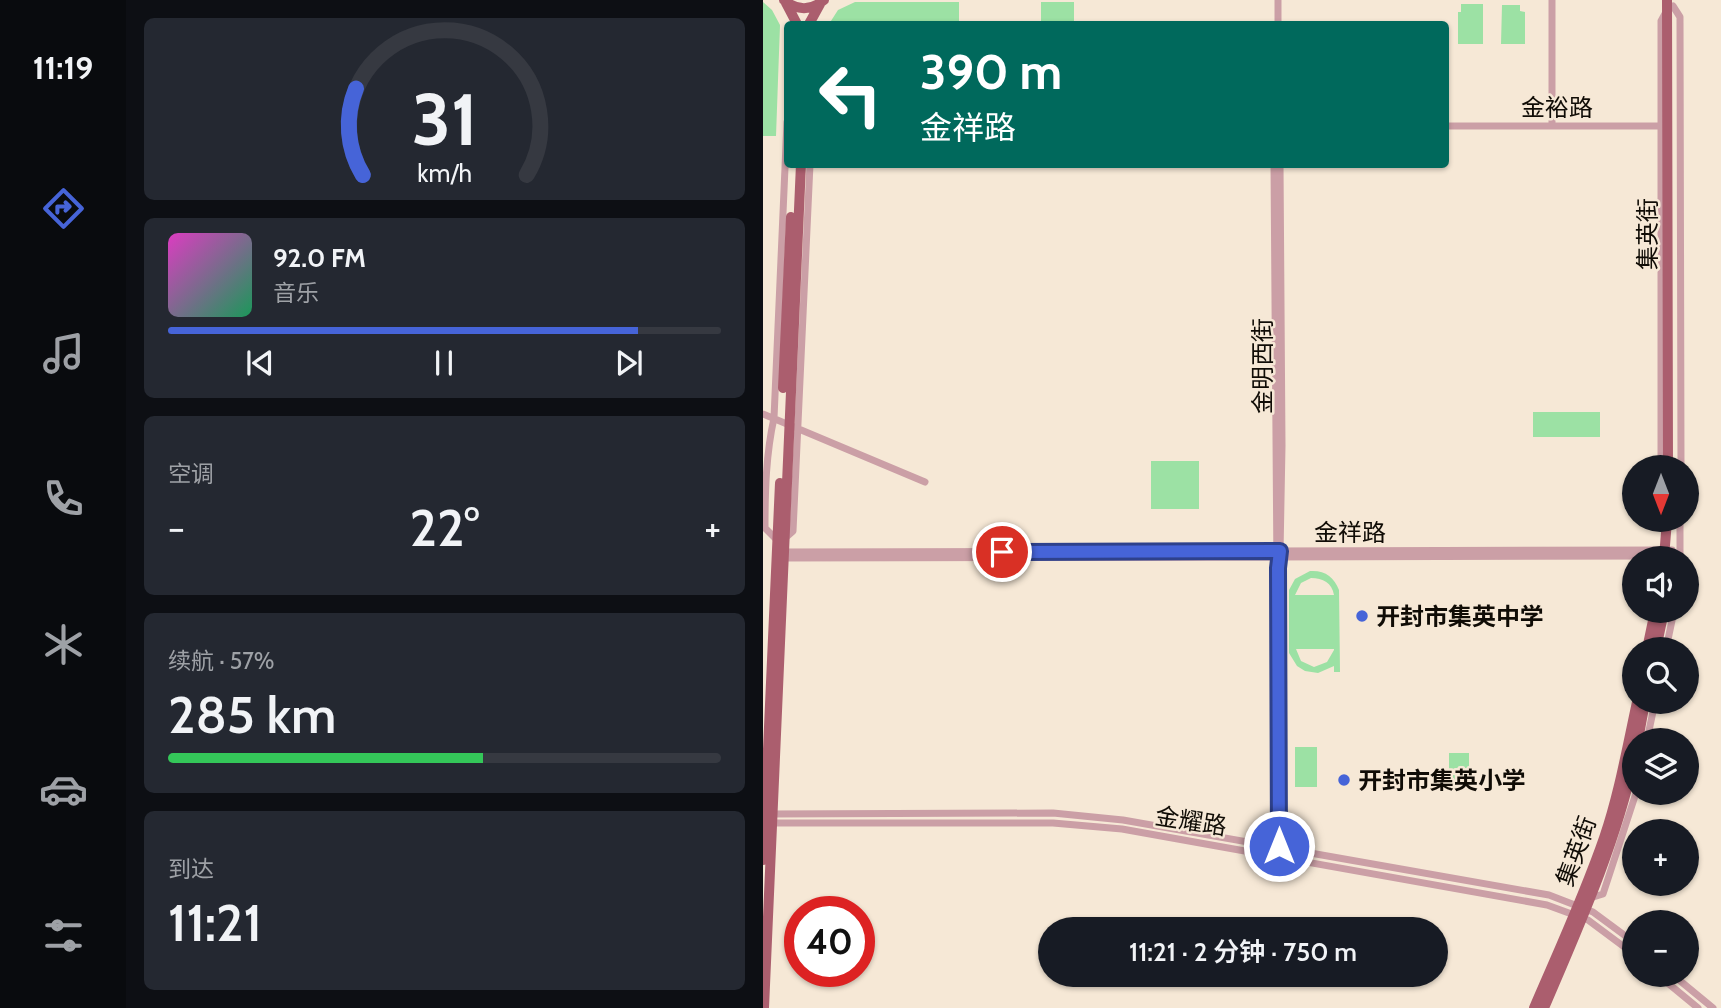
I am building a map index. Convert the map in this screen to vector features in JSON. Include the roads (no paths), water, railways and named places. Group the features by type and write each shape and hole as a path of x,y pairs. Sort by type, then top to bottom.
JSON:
{"main road":[{"path":"785,0 792,6 805,9 823,1"},
{"path":"785,0 795,21"},
{"path":"811,21 823,1"},
{"name":"集英街","path":"1670,4 1664,126 1671,455"},
{"name":"集英街","path":"1670,4 1671,455"},
{"path":"764,1008 794,168"},
{"path":"785,423 800,168"},
{"name":"集英街","path":"1544,1008 1580,911 1610,818 1634,714"},
{"name":"集英街","path":"1534,1008 1580,911 1590,898 1623,805"},
{"path":"763,860 769,818"}],"street":[{"path":"1278,0 1278,21"},
{"path":"1552,0 1552,126"},
{"path":"1670,4 1680,17 1681,455"},
{"name":"金裕路","path":"1449,126 1664,126"},
{"path":"1661,455 1664,126"},
{"path":"785,423 787,168"},
{"path":"781,539 765,528 768,446 785,423 810,168"},
{"name":"金明西街","path":"1274,168 1279,554"},
{"name":"金明西街","path":"1279,846 1278,568 1282,432 1280,168"},
{"path":"763,414 925,482"},
{"name":"金祥路","path":"780,555 1622,556"},
{"path":"1590,898 1602,894 1632,805"},
{"name":"金耀路","path":"769,818 1068,814 1123,820 1539,893 1608,922 1622,933"},
{"name":"金耀路","path":"769,818 1100,826 1243,849 1580,911 1622,946"},
{"path":"1673,987 1698,1008"},
{"path":"1688,987 1713,1008"}],"place":[{"name":"开封市集英中学","path":"1362,616"},
{"name":"开封市集英小学","path":"1344,780"}]}
